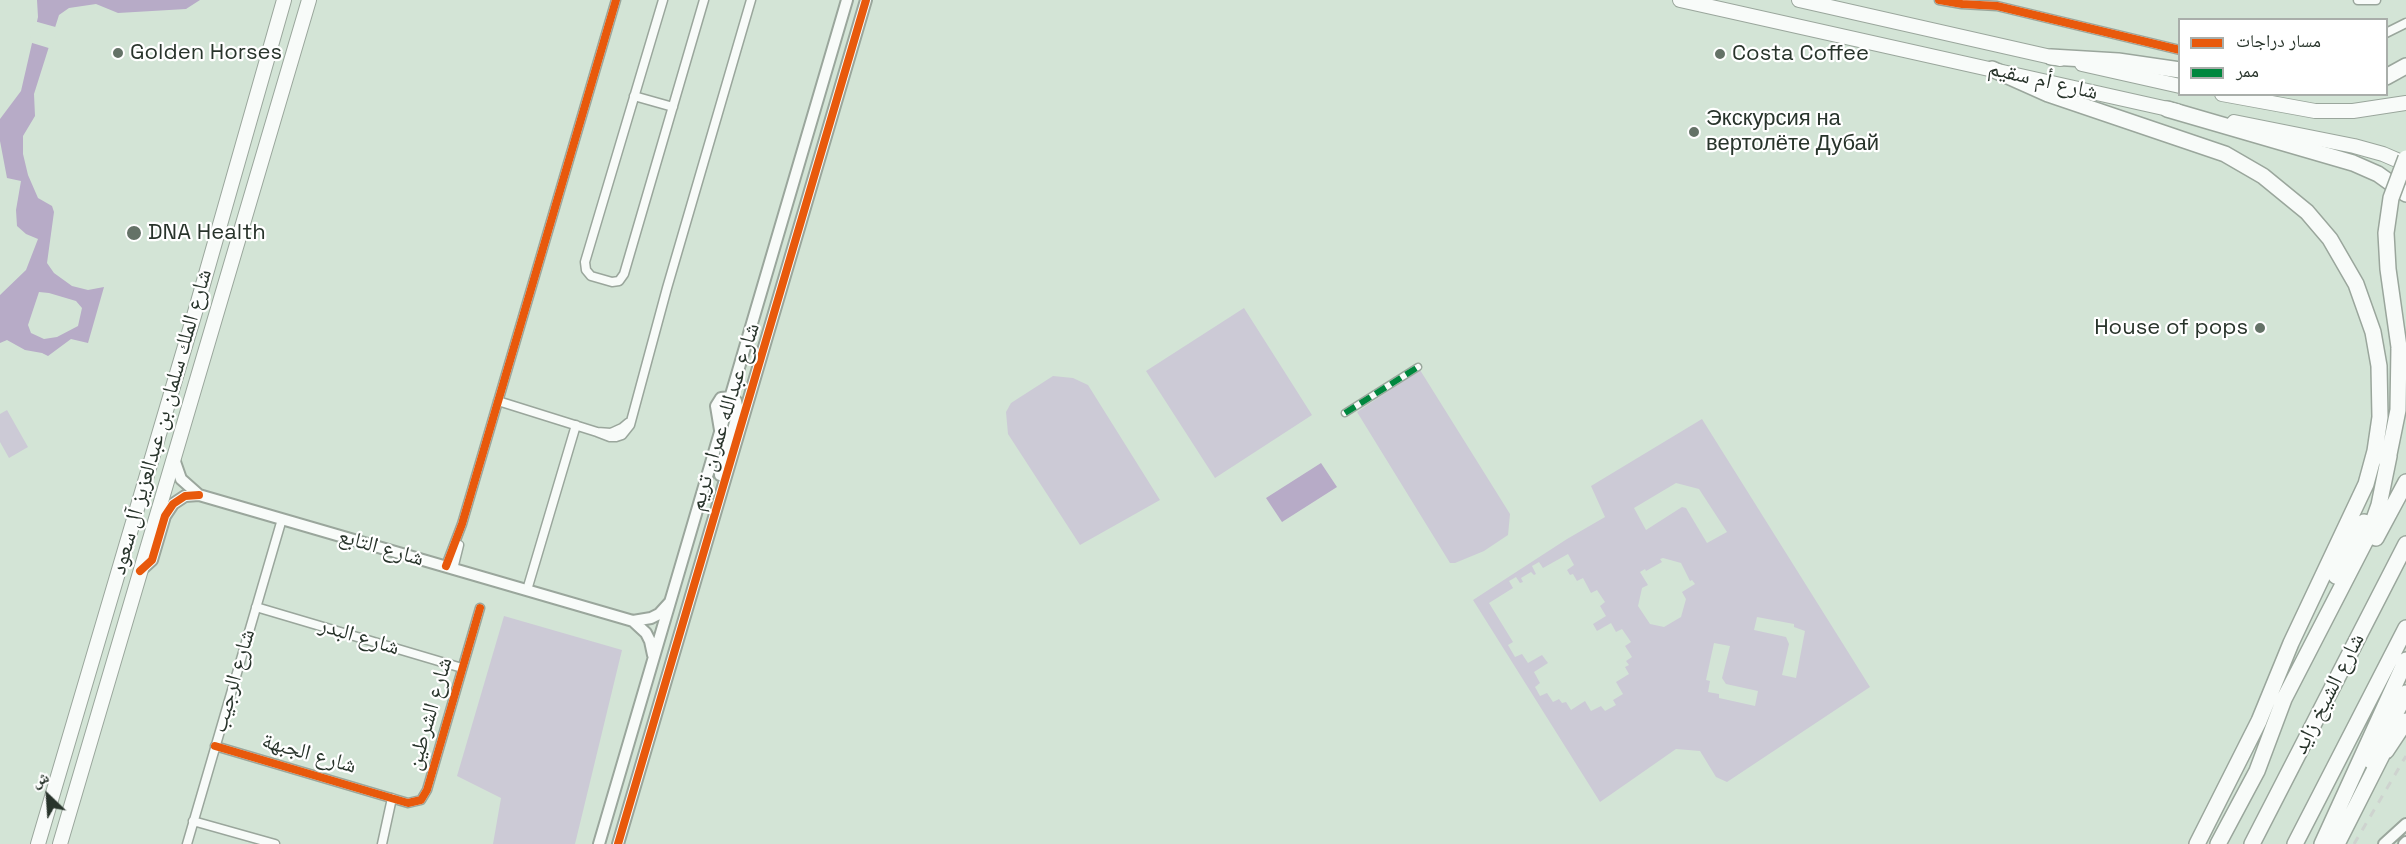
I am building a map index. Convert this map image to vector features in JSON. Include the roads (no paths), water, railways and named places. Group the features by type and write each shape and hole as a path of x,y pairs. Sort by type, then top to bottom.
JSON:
{"highway":[{"path":"2051,57 2118,61 2178,70"},
{"path":"2388,76 2406,66"},
{"path":"1992,69 2048,94 2225,154 2263,176 2293,199 2319,226 2340,254 2363,299 2377,349 2381,383 2379,426 2371,468 2360,500 2299,626 2259,721 2197,844"},
{"path":"2167,108 2353,163 2378,174 2406,194"},
{"path":"2218,844 2257,771 2284,699 2368,536 2384,489 2398,402 2399,347 2388,269 2386,234 2391,198 2406,158"},
{"path":"2259,721 2284,680 2367,515 2389,456"},
{"path":"2210,844 2406,482"},
{"name":"شارع الشيخ زايد","path":"2252,844 2406,544"},
{"name":"شارع الشيخ زايد","path":"2295,844 2406,628"},
{"path":"2332,825 2406,660"},
{"path":"2322,844 2371,760 2406,693"},
{"path":"2337,844 2406,711"},
{"path":"2376,766 2406,721"}],"main road":[{"name":"شارع الملك سلمان بن عبدالعزيز آل سعود","path":"38,844 284,0"},
{"name":"شارع الملك سلمان بن عبدالعزيز آل سعود","path":"60,844 309,0"},
{"name":"شارع أم سقيم","path":"1680,0 2167,108 2354,146 2383,154 2406,164"},
{"name":"شارع أم سقيم","path":"1799,0 2178,86"},
{"path":"2232,96 2279,106 2334,112 2372,110 2406,103"},
{"path":"246,132 261,124 278,105"}],"street":[{"path":"449,568 616,0"},
{"path":"663,0 585,262 586,270 591,276 612,282 622,278 704,0"},
{"path":"497,404 576,425 610,437 616,437 627,430 751,0"},
{"name":"شارع عبدالله عمران تريم","path":"599,844 848,0"},
{"name":"شارع عبدالله عمران تريم","path":"618,844 866,0"},
{"path":"1942,0 1997,6 2178,50"},
{"path":"2362,1 2376,0"},
{"path":"2388,32 2406,23"},
{"path":"634,96 673,107"},
{"path":"1345,413 1418,367"},
{"path":"713,520 717,486 738,412 736,400 731,397"},
{"path":"527,590 576,425"},
{"path":"174,456 181,479 199,495"},
{"path":"140,571 152,560 165,516 172,504 184,496 199,495"},
{"name":"شارع التابع","path":"199,495 633,621"},
{"name":"شارع الرجيب","path":"187,844 282,519"},
{"path":"633,621 651,618 666,608 671,600"},
{"name":"شارع البدر","path":"256,607 462,668"},
{"name":"شارع الشرطين","path":"382,844 392,798 416,803 425,796 480,608"},
{"path":"633,621 651,641 653,659"},
{"name":"شارع الجبهة","path":"215,746 392,798"},
{"path":"193,821 275,844"},
{"path":"2384,844 2406,824"}],"railway":[{"path":"2354,844 2406,756"}],"place":[{"name":"Golden Horses","path":"118,53"},
{"name":"Costa Coffee","path":"1720,54"},
{"name":"Экскурсия на вертолёте Дубай","path":"1694,132"},
{"name":"DNA Health","path":"134,233"},
{"name":"House of pops","path":"2260,328"}]}
